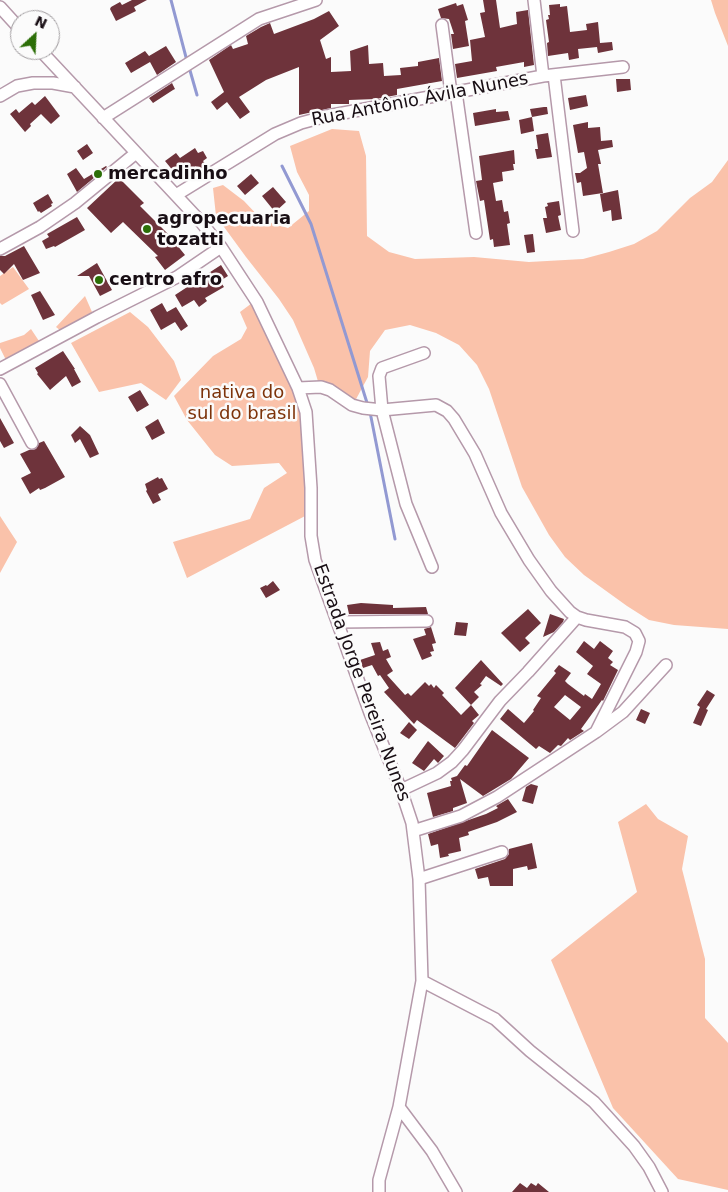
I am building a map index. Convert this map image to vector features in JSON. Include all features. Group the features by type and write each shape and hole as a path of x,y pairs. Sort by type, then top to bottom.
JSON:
{"street":[{"path":"103,118 259,19 316,0"},
{"path":"534,0 549,75 572,231"},
{"path":"0,7 10,18"},
{"path":"442,25 476,233"},
{"name":"Estrada Jorge Pereira Nunes","path":"49,60 201,222 221,246 257,302 298,388 306,412 312,488 311,536 315,560 412,823 419,878 422,981 399,1107 379,1180 379,1192"},
{"name":"Rua Antônio Ávila Nunes","path":"176,195 275,134 327,116 549,75 624,67"},
{"path":"0,96 17,86 33,83 53,83 75,87"},
{"path":"0,249 40,227 75,204 136,153"},
{"path":"0,369 177,277 221,246"},
{"path":"424,353 382,368 379,376 382,410 406,504 432,567"},
{"path":"0,384 32,443"},
{"path":"298,388 321,387 330,390 352,405 363,408 382,410 436,405 450,415 475,454 501,513 552,591 570,612 586,620 625,627 635,633 639,641 636,652 596,732"},
{"path":"401,790 438,773 452,762 500,701 577,616"},
{"path":"338,622 427,621"},
{"path":"413,831 461,816 497,797 623,712 666,665"},
{"path":"419,878 502,852"},
{"path":"422,981 495,1019 530,1051 594,1102 634,1146 649,1167 662,1192"},
{"path":"399,1107 432,1151 456,1192"}],"green space":[{"path":"711,0 728,0 728,46 715,13"},
{"path":"332,129 359,131 366,156 367,236 389,252 415,259 474,257 529,262 583,259 609,252 634,244 657,231 690,198 712,182 728,160 728,629 674,625 649,620 584,575 565,557 549,535 522,487 489,389 477,365 459,345 436,333 410,325 385,330 370,351 368,377 355,401 320,388 314,368 293,320 216,216 213,188 223,185 244,201 262,220 288,228 309,211 309,195 297,172 290,146"},
{"path":"13,267 29,289 2,305 0,303 0,276"},
{"path":"85,296 92,312 61,331 56,327"},
{"name":"nativa do sul do brasil","path":"252,303 299,402 307,438 307,515 187,578 173,542 250,519 264,488 287,473 279,463 232,466 215,455 187,420 174,396 213,356 241,339 247,328 240,312"},
{"path":"130,312 148,327 174,361 181,380 166,400 141,383 99,392 71,343"},
{"path":"31,329 41,344 6,360 0,348 0,343 24,335"},
{"path":"0,516 17,542 0,573"},
{"path":"646,804 658,819 688,836 682,869 705,959 705,1018 728,1043 728,1190 678,1179 613,1108 551,960 637,892 618,822"}],"building":[{"path":"132,0 147,0 134,7 136,11 116,21 110,9 111,7 120,2 122,5"},
{"path":"483,0 496,0 500,28 517,24 516,12 528,10 534,65 524,67 524,62 496,67 497,71 457,78 455,64 472,61 470,40 485,37 480,13 485,12"},
{"path":"456,3 457,6 463,4 468,20 465,21 469,46 453,49 451,34 454,34 449,19 441,18 438,9"},
{"path":"560,4 560,7 567,6 570,32 587,30 586,24 598,22 600,43 612,42 613,50 598,53 597,47 578,49 579,58 569,60 568,53 548,56 547,43 549,42 546,20 549,19 548,15 550,15 549,5"},
{"path":"329,11 339,26 320,40 326,59 331,57 331,72 351,71 350,51 368,45 369,64 383,63 384,76 401,75 400,68 418,66 418,62 439,58 442,81 397,89 397,95 376,99 349,100 349,104 331,104 331,108 299,115 299,67 266,80 239,97 250,112 240,119 227,102 217,110 211,102 224,92 209,60 231,45 233,49 248,44 246,36 270,23 274,34 314,19"},
{"path":"166,46 176,62 157,75 150,62 131,73 125,63 145,51 149,56"},
{"path":"616,79 630,79 631,90 617,92"},
{"path":"172,83 175,89 153,103 149,98"},
{"path":"586,95 588,106 570,110 568,98"},
{"path":"45,96 60,116 51,124 41,114 30,124 31,126 25,132 10,114 16,109 19,113 32,102 35,105"},
{"path":"547,107 548,114 532,117 530,109"},
{"path":"496,109 496,112 508,111 510,120 475,126 473,113"},
{"path":"532,117 534,131 521,134 519,120"},
{"path":"588,122 588,128 600,127 601,141 612,140 613,147 598,150 601,164 598,164 603,193 583,196 581,182 577,183 575,173 580,173 587,168 584,152 578,153 573,125"},
{"path":"548,133 552,157 537,159 535,149 538,149 536,135"},
{"path":"87,144 93,153 83,160 77,151"},
{"path":"195,148 198,153 203,151 207,158 203,161 206,165 199,170 196,166 179,178 165,161 176,153 180,158"},
{"path":"514,150 514,170 502,172 503,181 493,183 496,201 502,200 504,212 508,211 510,223 507,224 510,245 494,247 493,239 490,240 484,200 480,201 476,181 482,180 479,156"},
{"path":"106,166 77,192 67,174 76,168 84,179"},
{"path":"251,174 259,183 245,195 237,186"},
{"path":"119,178 144,203 140,206 168,234 185,255 165,270 155,257 158,256 123,222 111,233 87,208"},
{"path":"273,187 286,202 275,212 262,196"},
{"path":"618,190 622,219 612,221 611,210 603,212 600,194"},
{"path":"48,194 53,203 51,204 52,206 41,213 38,212 33,203"},
{"path":"559,201 561,215 558,216 561,230 546,233 543,218 547,218 545,207 548,206 547,203"},
{"path":"77,217 85,230 55,247 46,249 42,241 49,237 47,234"},
{"path":"533,234 535,252 527,253 524,235"},
{"path":"24,246 40,273 23,280 14,264 4,274 0,270 0,256 5,256"},
{"name":"centro afro","path":"97,263 112,290 100,296 89,276 77,276"},
{"path":"221,265 228,276 220,281 224,287 205,298 207,301 199,307 194,300 182,307 175,295"},
{"path":"40,291 55,315 43,320 31,295"},
{"path":"162,303 167,312 176,307 188,326 181,331 175,322 161,330 150,310"},
{"path":"63,351 81,382 72,387 66,376 50,390 37,374 35,368"},
{"path":"140,390 149,405 137,412 128,397"},
{"path":"0,418 14,443 4,448 0,441"},
{"path":"158,419 165,433 152,440 145,427"},
{"path":"80,426 90,435 99,454 90,458 80,439 75,443 71,435"},
{"path":"44,441 65,477 30,494 21,478 31,473 20,454 36,449 39,443"},
{"path":"158,477 159,479 162,478 168,489 158,494 161,500 153,504 146,491 145,484"},
{"path":"273,581 280,590 266,598 260,588 267,586"},
{"path":"361,603 393,605 393,608 426,607 428,614 349,614 347,605"},
{"path":"528,609 541,623 525,638 530,643 520,652 501,633"},
{"path":"550,614 564,619 554,632 543,637"},
{"path":"456,622 468,623 466,636 454,635"},
{"path":"431,627 436,643 432,644 434,651 430,652 432,656 422,660 413,639 426,635 424,629"},
{"path":"584,641 594,649 600,641 613,651 608,658 613,662 610,665 618,670 603,701 581,729 584,731 570,740 568,738 561,746 558,745 550,753 539,746 536,749 500,719 508,709 524,723 534,711 541,698 537,696 556,673 554,671 559,665 571,673 565,681 584,696 585,694 592,699 601,684 587,674 593,666 576,652","holes":["565,695 581,707 570,720 554,707"]},
{"path":"380,642 383,651 388,649 391,657 386,659 393,671 387,675 405,695 408,693 411,696 425,682 429,686 431,684 434,688 436,685 444,693 442,695 461,715 471,705 479,715 472,721 474,723 455,748 417,720 414,724 384,692 389,688 380,675 378,676 372,665 363,668 360,660 375,655 371,643"},
{"path":"481,660 503,684 501,686 486,676 480,684 482,685 474,692 479,697 471,705 455,688"},
{"path":"707,690 715,695 706,709 708,710 701,726 693,723 700,707 697,705"},
{"path":"641,709 650,713 645,724 636,720"},
{"path":"409,722 417,730 409,739 400,733"},
{"path":"492,730 529,758 511,779 483,796 460,779 467,803 453,808 453,811 433,817 427,793 451,786 451,778 457,776 465,765 467,766"},
{"path":"428,741 444,756 438,763 434,759 424,771 412,763"},
{"path":"531,784 538,786 533,804 522,801 526,787"},
{"path":"508,799 517,812 497,822 468,832 469,835 459,838 461,851 440,858 438,844 431,846 428,834 486,814 498,808 496,806"},
{"path":"532,843 537,868 528,870 527,866 513,869 513,886 490,886 488,877 478,879 475,869 505,859 509,854 509,849"},
{"path":"520,1183 527,1188 531,1183 536,1186 538,1183 549,1192 512,1192"}],"waterway":[{"path":"171,0 187,61"},
{"path":"189,67 197,95"},
{"path":"282,166 311,224 368,406"},
{"path":"370,412 395,539"}],"place":[{"name":"mercadinho","path":"98,174"},
{"name":"agropecuaria tozatti","path":"147,229"},
{"name":"centro afro","path":"99,280"}]}
